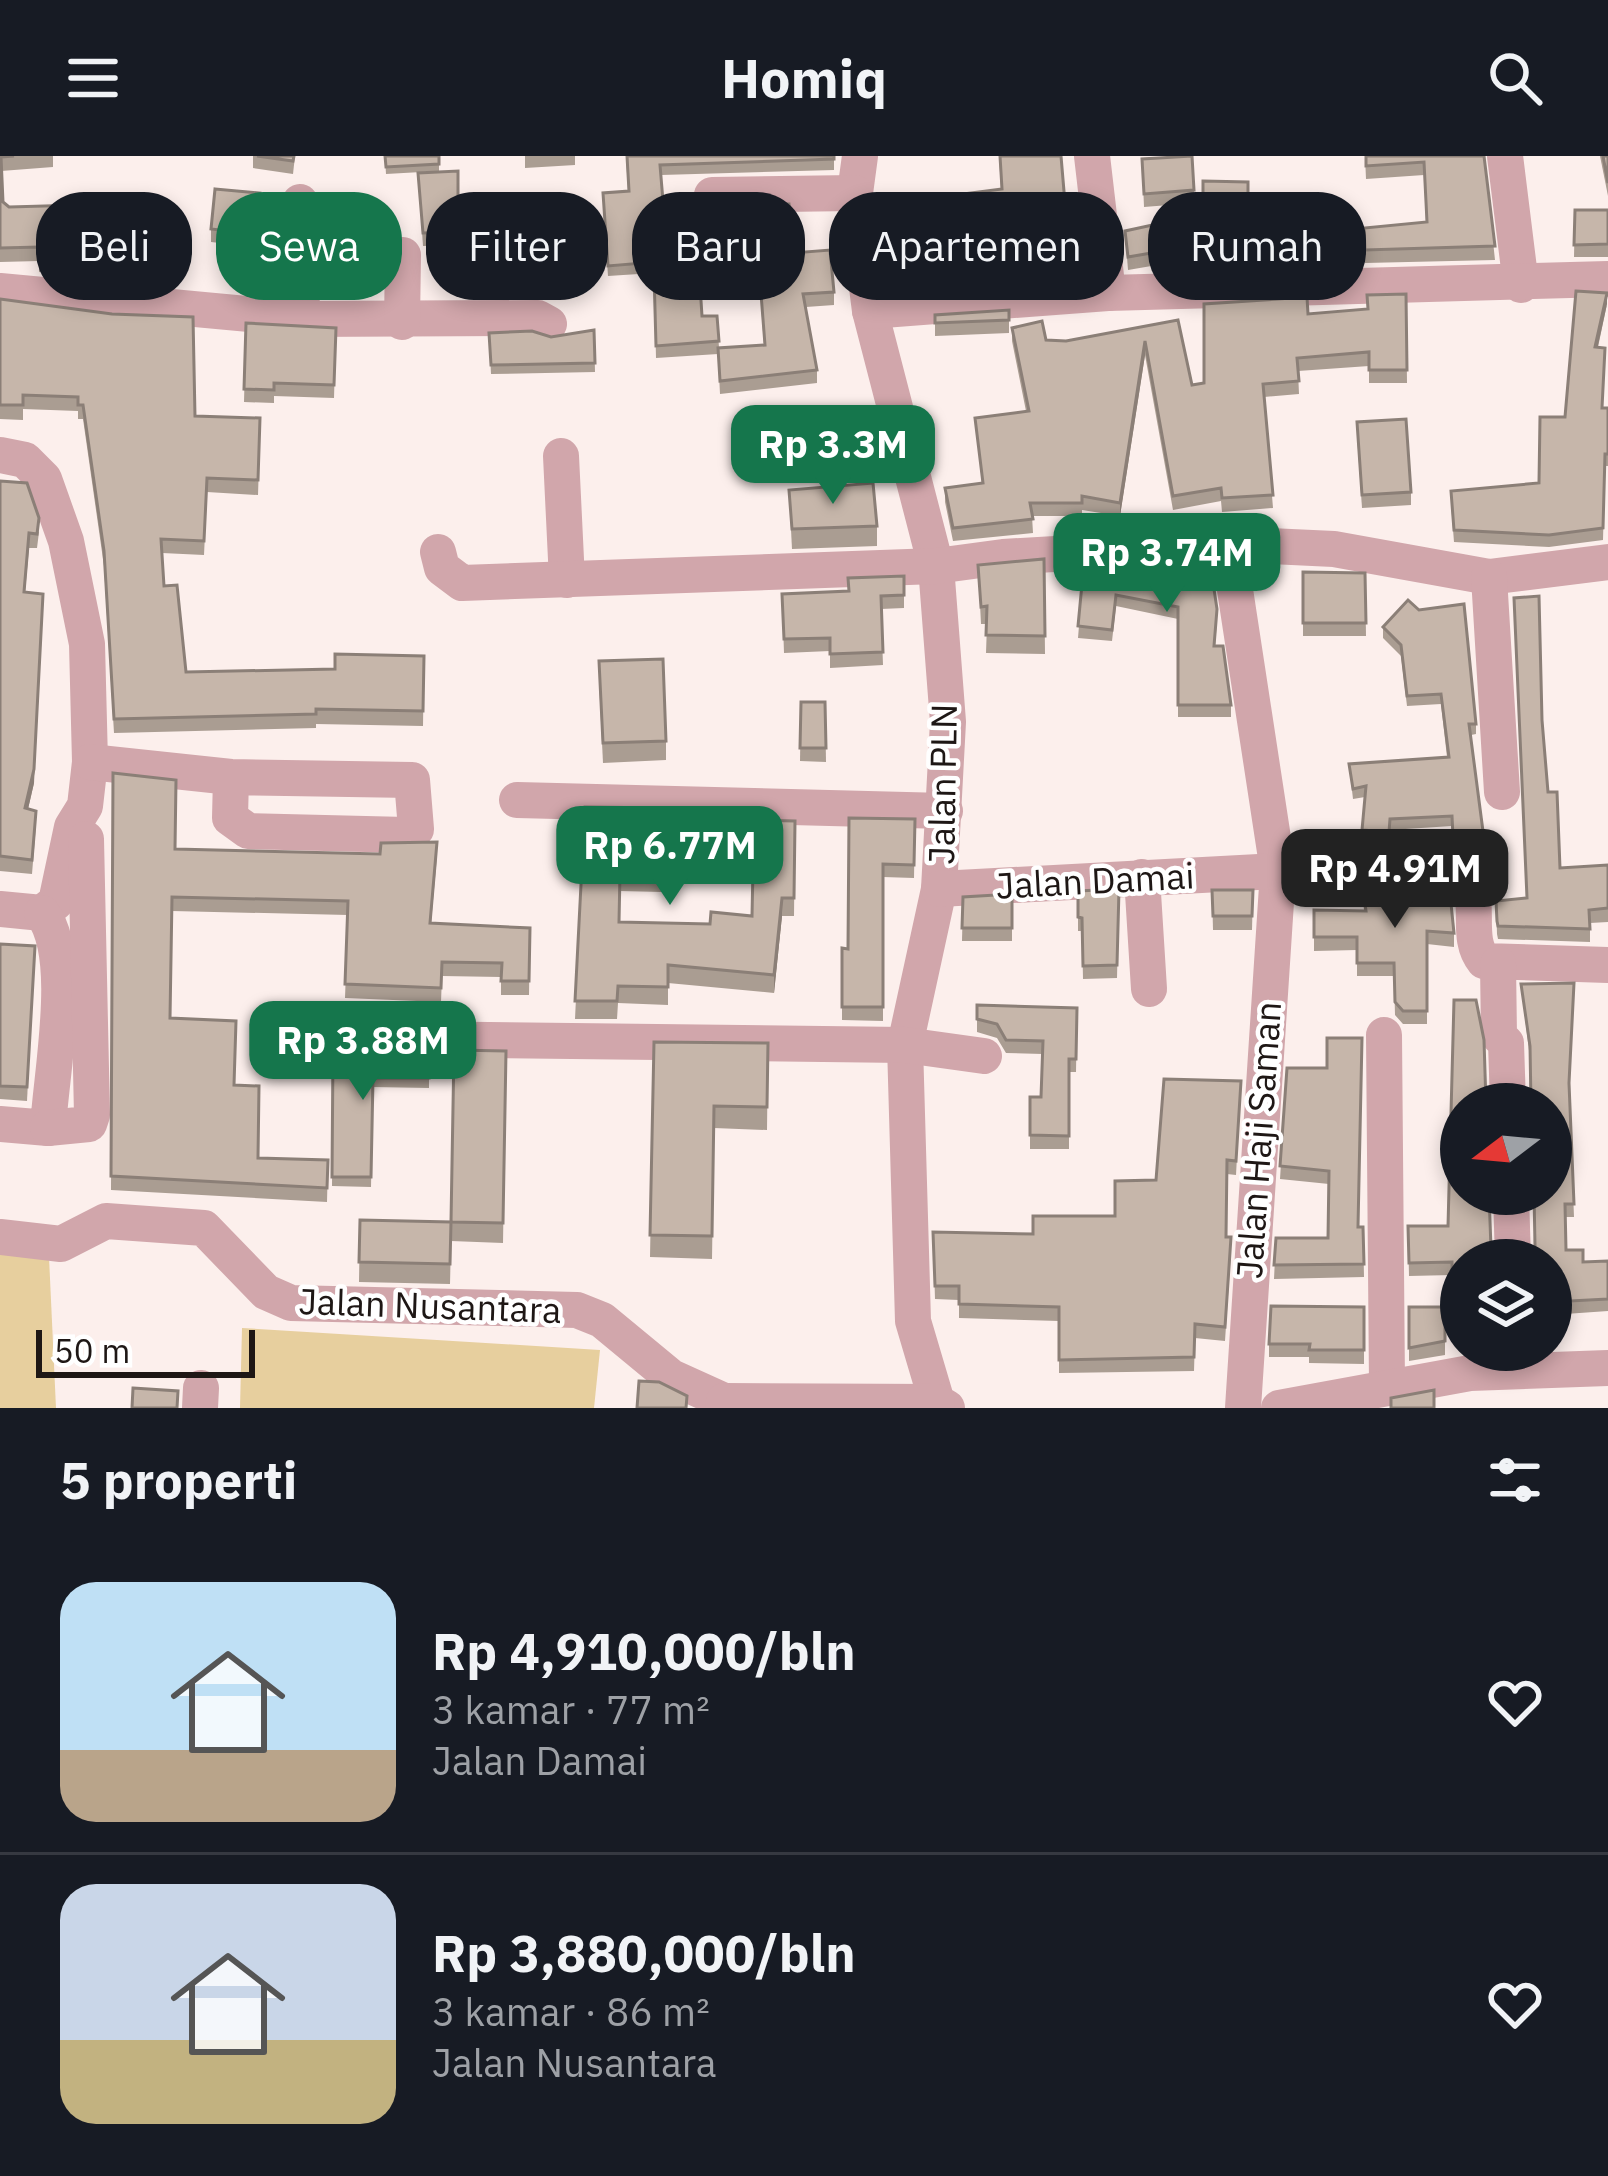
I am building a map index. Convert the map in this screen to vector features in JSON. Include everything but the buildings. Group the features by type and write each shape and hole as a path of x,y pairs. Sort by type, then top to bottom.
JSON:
{"street":[{"name":"Jalan PLN","path":"855,192 860,156"},
{"path":"1092,156 1096,192"},
{"path":"1505,156 1521,285"},
{"path":"401,322 403,255"},
{"path":"1124,293 1608,279"},
{"path":"0,291 302,319 538,318 549,324"},
{"path":"302,300 302,319"},
{"name":"Jalan PLN","path":"869,300 936,566 948,722 939,889 905,1045 913,1321 942,1405"},
{"path":"870,310 1010,300"},
{"path":"0,454 25,460 44,479 66,541 87,644 90,762 61,928 48,1128"},
{"path":"561,456 567,580"},
{"path":"438,552 442,568 462,583 936,566 1003,557 1228,544 1334,549 1489,577 1608,562"},
{"name":"Jalan Haji Saman","path":"1228,544 1278,872 1243,1408"},
{"path":"1489,577 1502,793"},
{"path":"90,762 231,777 412,780 416,829 406,835 248,831 230,818 231,777"},
{"path":"517,800 945,811"},
{"path":"0,1124 48,1128 88,1141 56,902 72,827 85,806"},
{"name":"Jalan Damai","path":"939,889 1142,877 1454,870 1468,878 1473,890 1474,950 1484,961 1498,964"},
{"path":"1142,877 1148,989"},
{"path":"0,909 61,928"},
{"path":"1507,1083 1506,1042 1499,1036 1498,964 1608,965"},
{"path":"1384,1035 1387,1385"},
{"path":"320,1038 905,1045 984,1056"},
{"name":"Jalan Nusantara","path":"0,1238 61,1244 106,1221 204,1228 266,1292 291,1303 577,1310 602,1320 670,1377 723,1404"},
{"path":"1572,1365 1608,1368"},
{"path":"1279,1408 1387,1385 1467,1390 1498,1371"},
{"path":"723,1404 942,1405"}],"shaded area":[{"path":"0,1251 49,1257 56,1408 0,1408"},
{"path":"242,1328 600,1350 594,1408 240,1408"}]}
